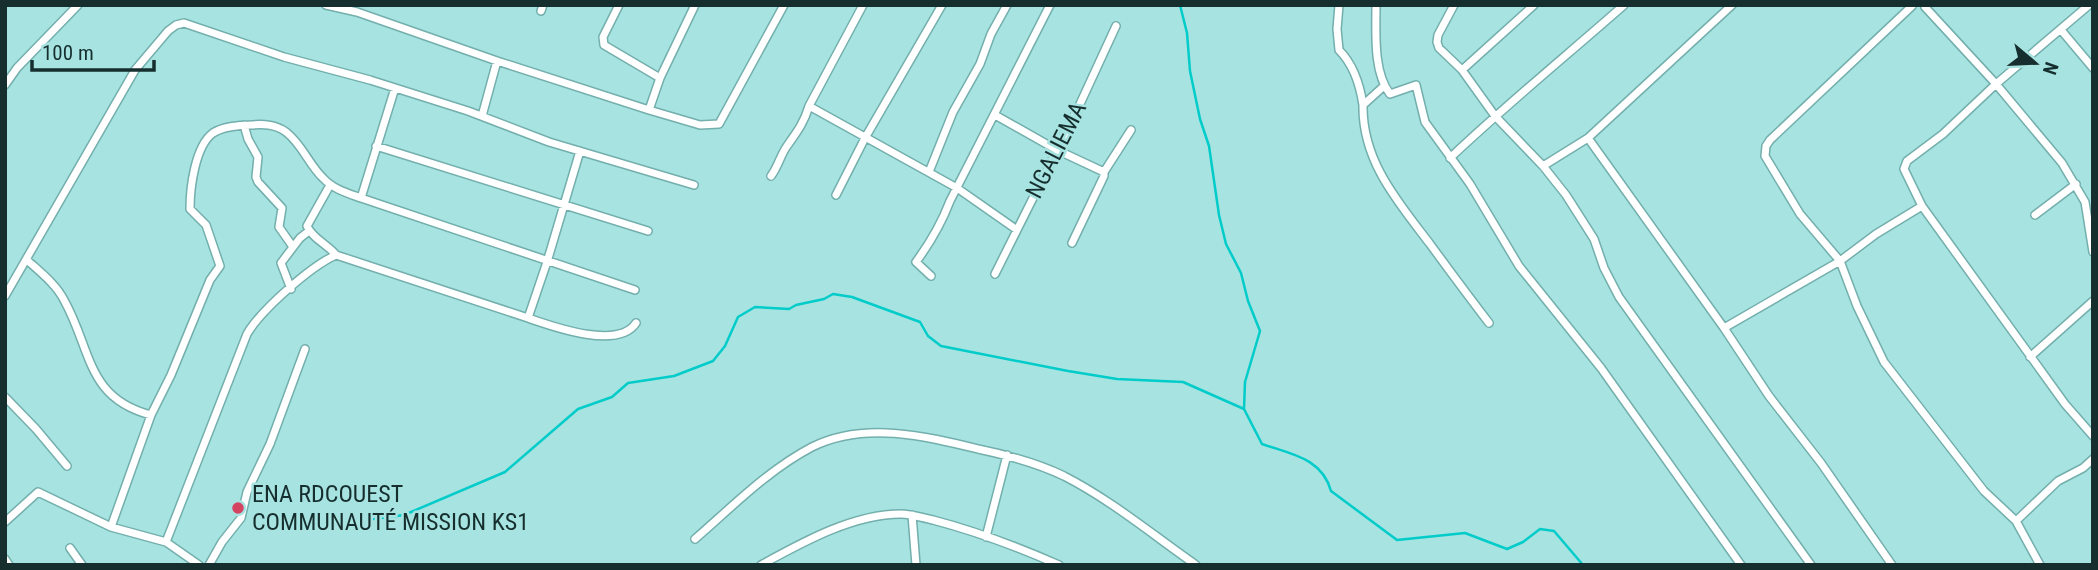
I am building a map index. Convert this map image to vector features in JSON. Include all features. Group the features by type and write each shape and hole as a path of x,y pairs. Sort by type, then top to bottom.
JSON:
{"street":[{"path":"5,86 17,68 78,5"},
{"path":"326,5 358,9 497,61 700,125 719,124 784,5"},
{"path":"618,5 603,37 604,45 660,78"},
{"path":"649,110 660,78 695,5"},
{"path":"771,176 778,168 786,148 804,124 809,106 863,5"},
{"path":"836,195 864,138 942,5"},
{"path":"929,172 953,112 980,64 991,34 1007,5"},
{"path":"931,276 916,262 933,232 940,226 1050,5"},
{"path":"1339,5 1339,50 1347,58 1358,81 1363,105 1362,118 1370,152 1387,188 1489,323"},
{"path":"1376,5 1376,35 1384,86 1390,94 1416,85 1425,122 1470,184 1519,266 1601,368 1741,565"},
{"path":"1454,5 1438,35 1439,48 1462,70 1495,116 1543,166 1566,195 1594,239 1604,268 1619,297 1811,565"},
{"path":"1462,70 1534,5"},
{"path":"1450,158 1624,5"},
{"path":"1543,166 1588,138 1732,5"},
{"path":"2040,565 2016,521 1984,491 1884,362 1857,306 1840,261 1800,214 1764,151 1770,140 1912,5 1922,6 1996,84 2062,163 2085,202 2093,252"},
{"path":"2089,5 1996,84 1943,134 1905,164 1906,173 1922,206 2030,357 2093,436"},
{"path":"5,296 135,70 176,25 184,23 284,57 482,116 549,142 694,185"},
{"name":"NGALIEMA","path":"995,274 1116,26"},
{"path":"2062,30 2093,68"},
{"path":"482,116 497,61"},
{"path":"1363,105 1384,86"},
{"path":"361,198 395,88"},
{"path":"809,106 957,188 1017,230"},
{"path":"995,115 1057,150 1104,172"},
{"path":"111,527 151,415 171,375 210,279 220,266 206,225 190,209 190,191 196,164 203,146 213,133 244,125 267,123 284,131 330,185 361,198 635,290"},
{"path":"244,125 258,157 256,177 282,208 279,227 293,247"},
{"path":"1072,243 1104,172 1131,130"},
{"path":"1588,138 1724,328 1769,396 1821,463 1892,565"},
{"path":"376,146 648,231"},
{"path":"528,318 580,151"},
{"path":"2035,215 2076,184"},
{"path":"330,185 307,226 309,232 327,244 336,255 571,331 607,336 622,335 630,331 636,323"},
{"path":"1724,328 1840,261 1876,234 1922,206"},
{"path":"290,289 281,262 300,238 309,232"},
{"path":"166,542 247,334 259,318 290,289 336,255"},
{"path":"27,260 58,290 66,302 97,376 110,396 131,410 151,415"},
{"path":"2030,357 2093,302"},
{"path":"209,565 222,542 241,518 247,492 270,444 305,349"},
{"path":"5,397 67,466"},
{"path":"695,539 786,462 814,446 874,432 924,436 1007,455 1061,475 1090,491 1196,565"},
{"path":"986,537 1007,455"},
{"path":"2016,521 2058,481 2083,468 2093,459"},
{"path":"5,522 38,492 111,527 166,542 199,565"},
{"path":"761,565 844,526 874,517 902,513 986,537 1059,565"},
{"path":"912,515 916,565"},
{"path":"70,548 82,565"},
{"path":"5,559 9,565"}],"waterway":[{"path":"1180,5 1187,33 1190,71 1209,146 1226,244 1241,273 1260,331 1245,382 1244,409 1262,444 1313,464 1327,480 1331,491 1397,540 1465,533 1507,549 1523,542 1540,529 1554,531 1583,565"},
{"path":"374,519 404,515 505,472 578,409 612,397 628,383 674,376 713,361 725,346 738,317 755,307 789,309 833,294 852,297 920,322 928,336 941,346 1117,379 1183,382 1244,409"}],"place":[{"name":"ENA RDCOUEST COMMUNAUTÉ MISSION KS1","path":"238,508"}]}
